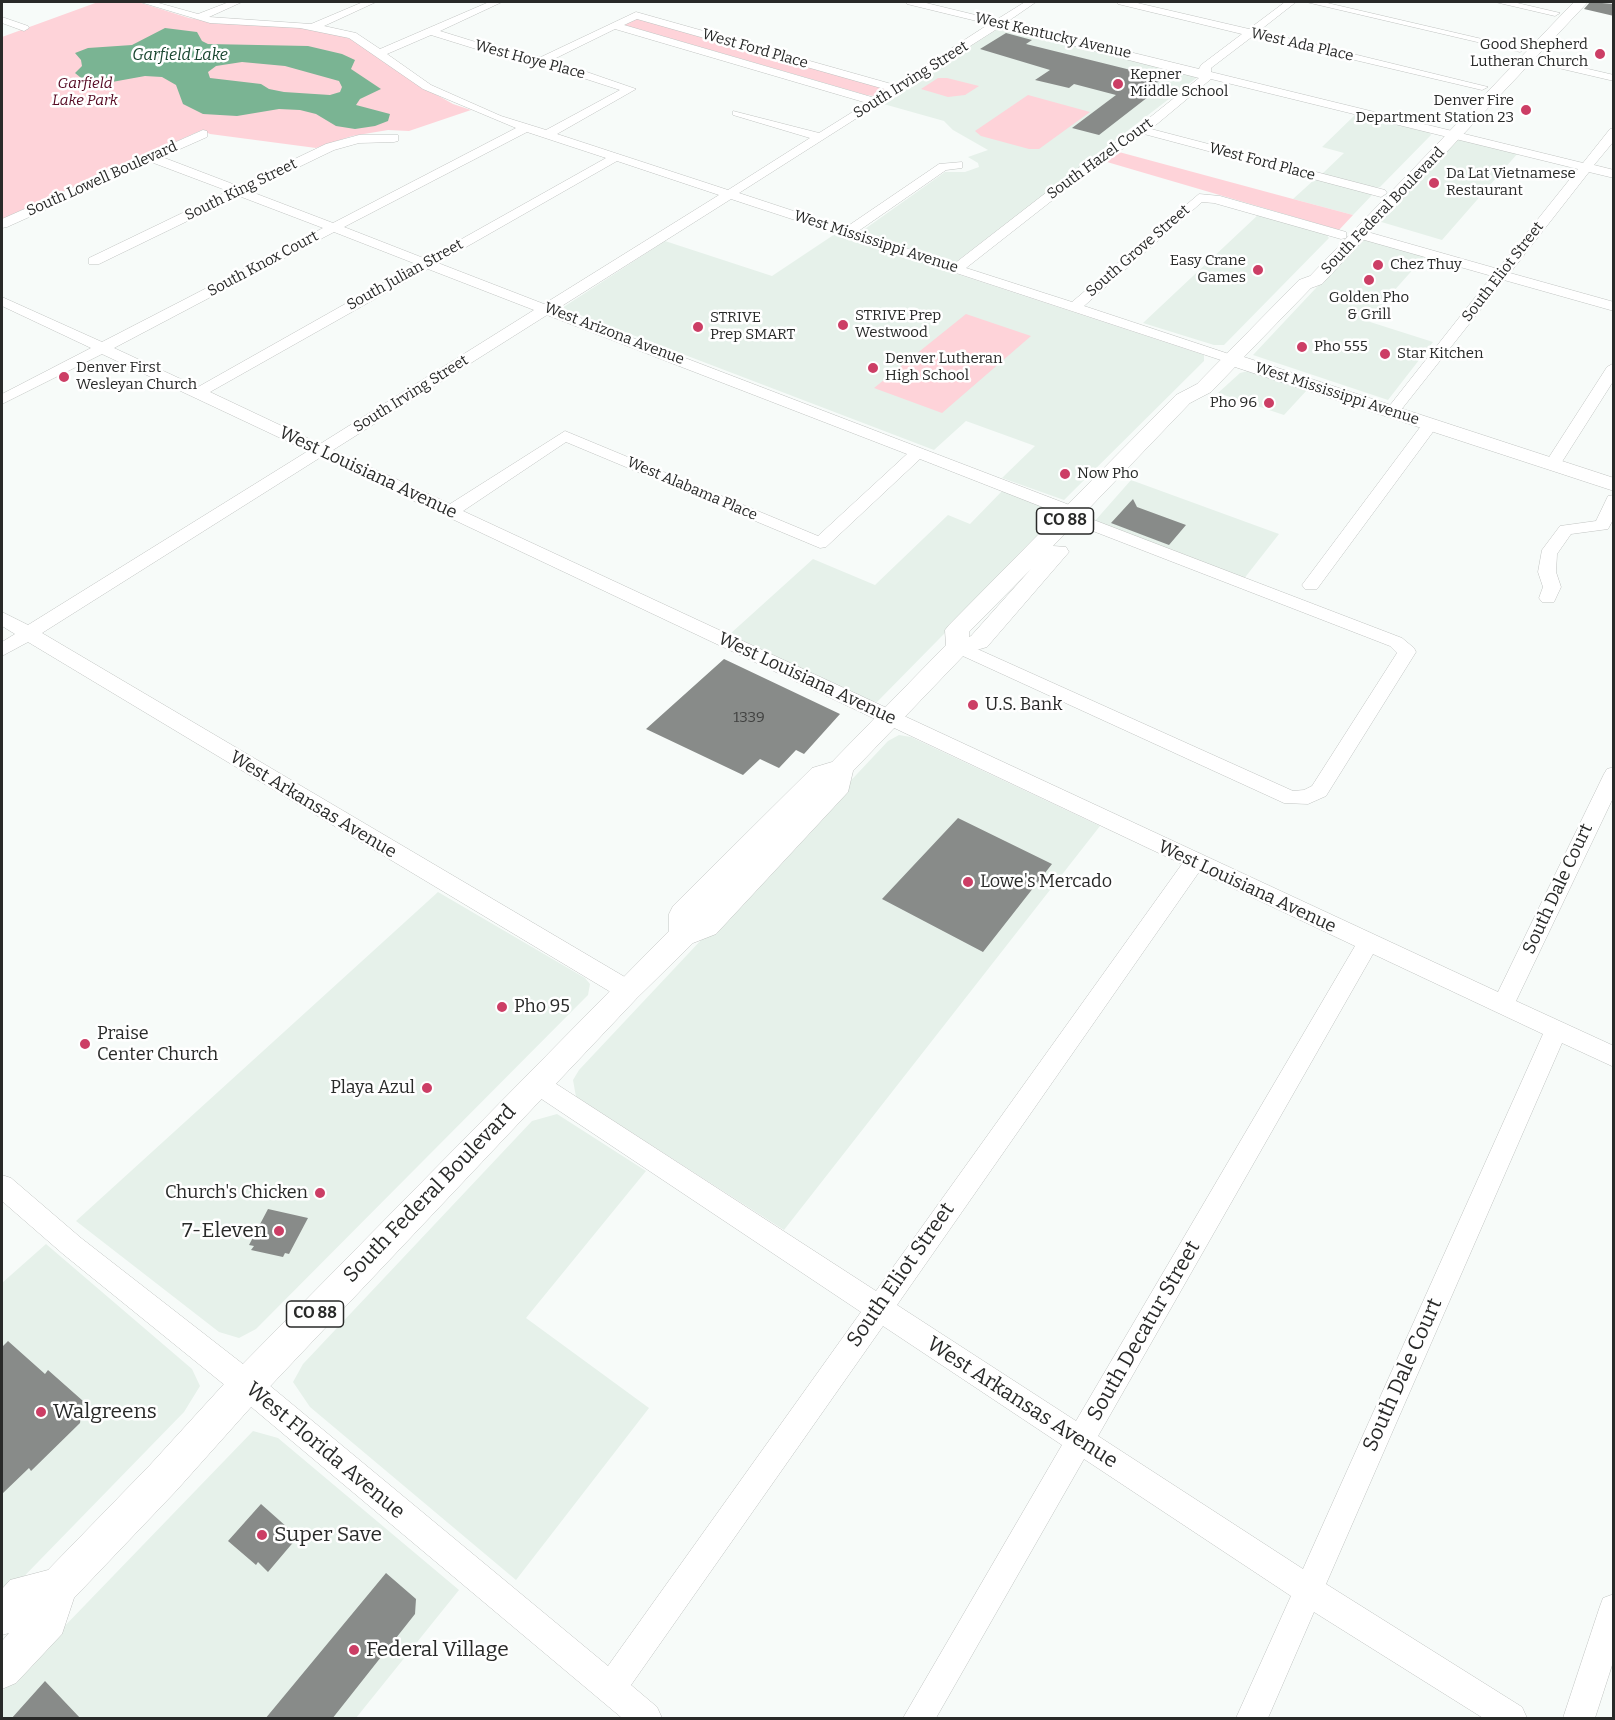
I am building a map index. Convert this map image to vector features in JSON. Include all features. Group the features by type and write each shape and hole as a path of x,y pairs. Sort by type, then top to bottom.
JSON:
{"main road":[{"name":"South Federal Boulevard","path":"1305,284 1300,276 1381,193 1448,133 1482,87 1524,54 1567,2"},
{"name":"South Federal Boulevard","path":"2,1669 48,1620 58,1587 163,1478 247,1385 536,1083 683,935 683,914 821,774 841,768 958,646 979,642 1080,518 1183,399 1190,393 1204,388 1305,284 1316,280 1448,133 1524,54 1581,2"},
{"name":"West Mississippi Avenue","path":"1233,360 1614,485"},
{"path":"2,1616 24,1593 58,1587"}],"street":[{"name":"West Mississippi Avenue","path":"145,2 198,17 313,27 352,35 410,76 448,98 525,128 1233,360"},
{"path":"198,17 237,2"},
{"path":"313,27 371,2"},
{"path":"380,53 497,2"},
{"name":"West Kentucky Avenue","path":"911,2 1205,72 1614,174"},
{"name":"South Irving Street","path":"2,650 877,102 1031,2"},
{"name":"West Ada Place","path":"1122,2 1482,87"},
{"name":"South Hazel Court","path":"957,268 1078,174 1142,130 1205,79 1205,67 1291,2"},
{"path":"1311,2 1614,78"},
{"path":"1500,2 1555,14"},
{"name":"West Ford Place","path":"615,26 636,15 897,89"},
{"path":"2,20 24,28"},
{"path":"542,61 615,26 877,102"},
{"name":"West Hoye Place","path":"430,31 494,51 542,61 630,89 546,135"},
{"path":"737,112 820,137"},
{"name":"South Knox Court","path":"2,400 525,128"},
{"name":"West Ford Place","path":"1142,130 1381,193"},
{"name":"South Eliot Street","path":"1392,412 1614,132"},
{"name":"South Lowell Boulevard","path":"2,224 203,134"},
{"name":"South King Street","path":"94,261 330,147 359,139 394,138"},
{"name":"West Arizona Avenue","path":"153,158 548,308 917,453 1396,642 1407,652 1320,791 1308,797 1291,798 958,646"},
{"name":"South Julian Street","path":"196,394 614,158"},
{"path":"848,233 943,167 958,165"},
{"name":"South Grove Street","path":"1074,308 1195,201 1204,198 1341,235"},
{"path":"1359,234 1614,307"},
{"name":"West Louisiana Avenue","path":"2,302 1614,1057"},
{"path":"1552,465 1614,367"},
{"path":"1311,585 1430,425"},
{"name":"West Alabama Place","path":"450,512 565,436 820,543 917,453"},
{"path":"1548,598 1552,587 1547,572 1548,554 1566,530 1602,525 1614,500"},
{"name":"West Arkansas Avenue","path":"2,618 627,990"},
{"name":"South Dale Court","path":"1503,1005 1614,774"},
{"name":"South Eliot Street","path":"610,1689 877,1308 1195,862"},
{"name":"South Decatur Street","path":"919,1719 1368,943"},
{"name":"South Dale Court","path":"1252,1719 1556,1031"},
{"name":"West Arkansas Avenue","path":"536,1083 1081,1442 1511,1719"},
{"name":"West Florida Avenue","path":"2,1186 72,1246 247,1385 646,1719"},
{"path":"1579,1719 1614,1609"}],"shaded area":[{"path":"1001,27 1199,76 956,262 941,260 862,231 945,172 965,172 979,167 978,163 968,157 988,150 953,130 944,121 880,103"},
{"path":"1357,113 1429,131 1431,135 1380,187 1375,188 1322,174 1344,153 1322,147"},
{"path":"1458,139 1518,153 1442,240 1378,221"},
{"path":"1315,179 1373,194 1353,215 1293,199"},
{"path":"1259,214 1325,233 1329,238 1224,345 1214,345 1143,323"},
{"name":"Denver Lutheran High School","path":"835,234 1204,355 1204,361 1064,500 1002,478 1035,446 966,421 934,450 562,308 665,241 772,276"},
{"path":"1362,239 1425,256 1367,321 1433,342 1388,400 1253,355"},
{"path":"1248,371 1307,390 1284,415 1218,393 1240,373"},
{"path":"1131,480 1279,534 1243,580 1094,522"},
{"path":"1004,489 1058,511 1061,515 877,702 859,698 730,634 813,559 875,585 948,515 970,524"},
{"path":"899,735 911,737 1100,826 784,1230 576,1097 573,1080 579,1070 888,741"},
{"path":"438,892 585,978 590,984 588,995 256,1329 239,1338 219,1332 76,1221"},
{"path":"557,1114 646,1171 526,1318 649,1408 516,1580 310,1407 293,1382 303,1364 532,1121"},
{"path":"46,1244 192,1369 200,1386 184,1412 2,1599 2,1283"},
{"path":"253,1431 278,1438 459,1590 356,1718 2,1718 2,1691"}],"green space":[{"name":"Garfield Lake Park","path":"98,2 138,2 189,18 218,23 303,27 338,34 361,43 414,82 453,104 471,110 409,131 388,130 352,136 316,148 210,134 202,130 2,219 2,37"},
{"path":"638,17 889,88 874,96 866,95 624,25"},
{"path":"938,78 979,86 965,95 948,97 921,89"},
{"path":"1028,95 1090,112 1039,149 1029,149 981,136 975,131"},
{"path":"1119,152 1353,215 1339,230 1107,162"},
{"path":"966,314 1031,336 942,413 874,388"}],"water":[{"name":"Garfield Lake","path":"165,28 197,32 202,41 208,44 308,46 342,54 355,60 351,69 381,89 360,99 356,105 390,114 388,121 355,129 336,126 316,114 300,110 279,109 237,116 203,114 183,104 176,85 162,77 145,76 101,84 86,82 75,73 82,66 81,60 75,53 88,48 132,45","holes":["242,62 285,66 339,81 342,87 340,92 330,95 284,92 269,89 261,84 210,78 208,72 216,66"]}],"building":[{"path":"1590,2 1614,4 1614,16 1584,9"},
{"name":"Kepner Middle School","path":"1006,33 1032,40 1026,44 1163,78 1150,88 1157,90 1099,135 1072,128 1116,95 1074,84 1069,88 1035,80 1050,70 980,49"},
{"path":"1133,499 1137,507 1186,525 1169,545 1111,523"},
{"path":"724,659 840,714 804,754 796,750 779,768 760,759 743,775 646,729"},
{"name":"Lowe's Mercado","path":"958,818 1052,864 983,952 882,899"},
{"name":"7-Eleven","path":"268,1209 308,1218 289,1254 285,1253 283,1257 251,1250 254,1246 249,1245"},
{"name":"Walgreens","path":"8,1341 45,1374 48,1370 83,1401 80,1423 31,1471 29,1468 2,1494 2,1347"},
{"name":"Super Save","path":"261,1504 288,1528 286,1531 296,1539 268,1572 258,1562 256,1565 228,1541"},
{"name":"Federal Village","path":"386,1573 416,1599 415,1614 332,1719 265,1719"},
{"path":"45,1681 81,1719 11,1719"}],"place":[{"name":"Good Shepherd Lutheran Church","path":"1600,54"},
{"name":"Kepner Middle School","path":"1118,84"},
{"name":"Denver Fire Department Station 23","path":"1526,110"},
{"name":"Da Lat Vietnamese Restaurant","path":"1434,183"},
{"name":"Chez Thuy","path":"1378,265"},
{"name":"Easy Crane Games","path":"1258,270"},
{"name":"Golden Pho & Grill","path":"1369,280"},
{"name":"STRIVE Prep Westwood","path":"843,325"},
{"name":"STRIVE Prep SMART","path":"698,327"},
{"name":"Pho 555","path":"1302,347"},
{"name":"Star Kitchen","path":"1385,354"},
{"name":"Denver Lutheran High School","path":"873,368"},
{"name":"Denver First Wesleyan Church","path":"64,377"},
{"name":"Pho 96","path":"1269,403"},
{"name":"Now Pho","path":"1065,474"},
{"name":"U.S. Bank","path":"973,705"},
{"name":"Lowe's Mercado","path":"968,882"},
{"name":"Pho 95","path":"502,1007"},
{"name":"Praise Center Church","path":"85,1044"},
{"name":"Playa Azul","path":"427,1088"},
{"name":"Church's Chicken","path":"320,1193"},
{"name":"7-Eleven","path":"279,1231"},
{"name":"Walgreens","path":"41,1412"},
{"name":"Super Save","path":"262,1535"},
{"name":"Federal Village","path":"354,1650"}]}
